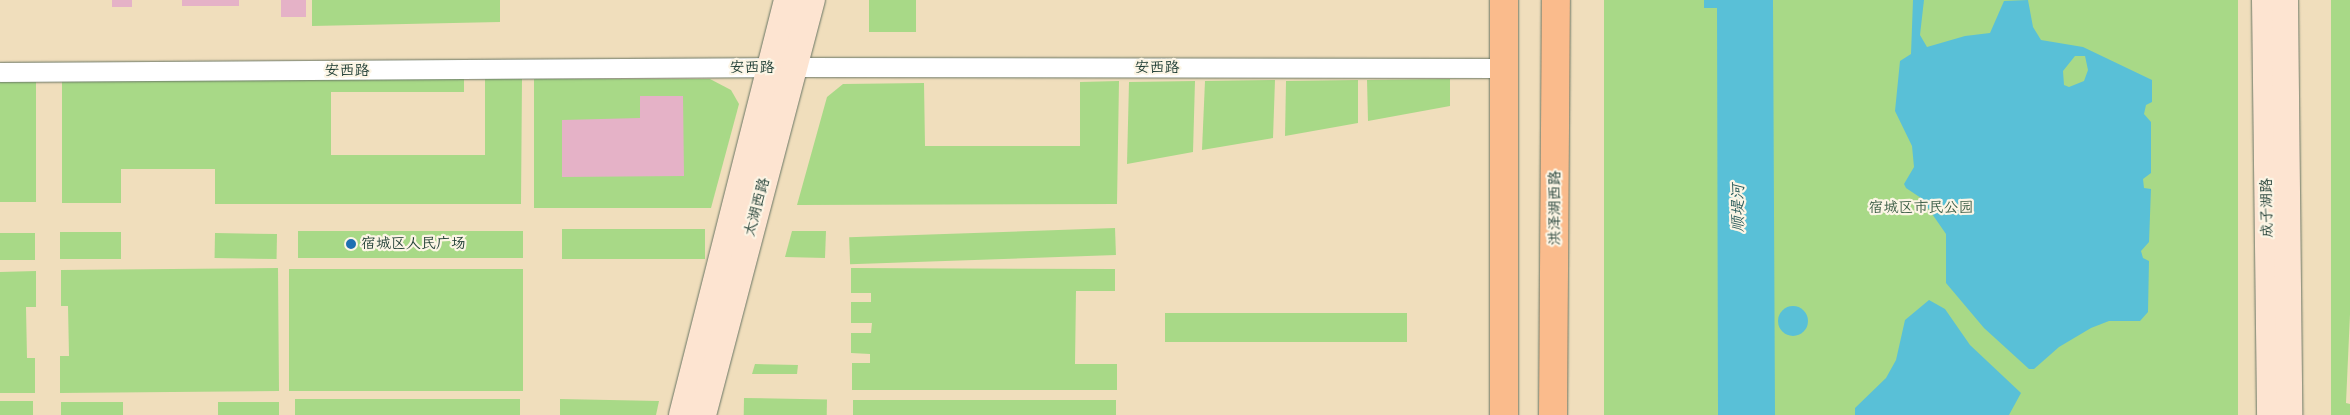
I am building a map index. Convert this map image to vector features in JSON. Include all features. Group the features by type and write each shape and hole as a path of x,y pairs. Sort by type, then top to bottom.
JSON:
{"main road":[{"path":"1504,0 1504,415"},
{"name":"洪泽湖西路","path":"1553,415 1556,0"}],"street":[{"name":"太湖西路","path":"703,415 781,67 787,0"},
{"name":"太湖西路","path":"682,415 781,67 812,0"},
{"name":"成子湖路","path":"2265,0 2270,415"},
{"name":"成子湖路","path":"2285,0 2289,415"},
{"name":"安西路","path":"0,72 781,67 1505,68"}],"green space":[{"path":"312,0 500,0 500,22 312,26"},
{"path":"869,0 916,0 916,32 869,32"},
{"name":"宿城区市民公园","path":"1604,0 2238,0 2238,415 1604,415"},
{"path":"2331,0 2350,0 2350,314 2346,403 2350,404 2350,415 2331,415"},
{"path":"464,79 464,92 331,92 331,155 485,155 485,79 522,79 521,204 215,204 215,169 121,169 121,203 62,203 62,80"},
{"path":"534,79 710,79 731,90 739,104 711,208 534,208"},
{"path":"1450,79 1450,106 1368,121 1367,80"},
{"path":"0,80 36,80 36,202 0,202"},
{"path":"1275,80 1273,138 1202,150 1205,81"},
{"path":"1358,80 1358,123 1285,136 1286,81"},
{"path":"1119,81 1117,204 797,205 827,97 843,84 924,83 925,146 1080,146 1080,82"},
{"path":"1195,81 1193,152 1127,164 1129,82"},
{"path":"1115,228 1116,255 850,264 849,237"},
{"path":"562,229 705,229 705,259 562,259"},
{"path":"298,231 523,231 523,258 298,258"},
{"path":"792,231 826,231 825,258 785,257"},
{"path":"60,232 121,232 121,259 60,259"},
{"path":"0,233 35,233 35,260 0,260"},
{"path":"215,233 277,234 277,259 215,258"},
{"path":"278,268 279,391 60,393 60,356 69,356 68,306 61,306 61,270"},
{"path":"851,268 1115,269 1115,291 1076,291 1075,364 1117,364 1117,390 852,390 852,363 870,363 870,354 851,353 851,333 871,333 872,323 851,323 851,302 871,302 871,293 851,293"},
{"path":"289,269 523,269 523,391 289,391"},
{"path":"36,271 36,307 26,307 27,358 35,358 35,393 0,393 0,272"},
{"path":"1165,313 1407,313 1407,342 1165,342"},
{"path":"755,364 798,365 797,374 752,374"},
{"path":"744,398 827,399 827,415 744,415"},
{"path":"295,399 520,399 520,415 295,415"},
{"path":"560,399 659,401 656,415 560,415"},
{"path":"853,400 1116,400 1116,415 853,415"},
{"path":"0,401 33,401 33,415 0,415"},
{"path":"61,402 123,402 123,415 61,415"},
{"path":"218,402 279,402 279,415 218,415"}],"water":[{"name":"顺堤河","path":"1704,0 1773,0 1775,415 1718,415 1717,8 1704,8"},
{"path":"1913,0 1924,0 1920,35 1927,47 1965,36 1990,33 2004,1 2028,0 2033,27 2041,40 2083,47 2152,80 2152,102 2146,105 2144,114 2151,122 2151,173 2143,179 2144,188 2151,189 2149,242 2141,251 2143,258 2149,261 2148,312 2140,321 2109,321 2091,328 2059,347 2034,369 2029,369 1984,328 1946,283 1946,234 1921,198 1906,188 1904,184 1914,167 1912,146 1895,111 1900,61 1911,54","holes":["2075,56 2085,56 2088,70 2084,81 2069,87 2064,85 2063,71"]},
{"path":"1929,300 1945,309 1970,345 2021,393 2009,415 1855,415 1855,408 1886,378 1896,360 1905,320"},
{"path":"1793,306 1799,307 1807,315 1807,327 1799,335 1793,336 1787,335 1779,327 1778,321 1779,315 1787,307"}],"building":[{"path":"112,0 132,0 132,7 112,7"},
{"path":"182,0 239,0 239,6 182,6"},
{"path":"281,0 306,0 306,17 281,17"},
{"path":"640,96 683,96 684,176 562,177 562,120 640,118"}],"place":[{"name":"宿城区人民广场","path":"351,244"}]}
